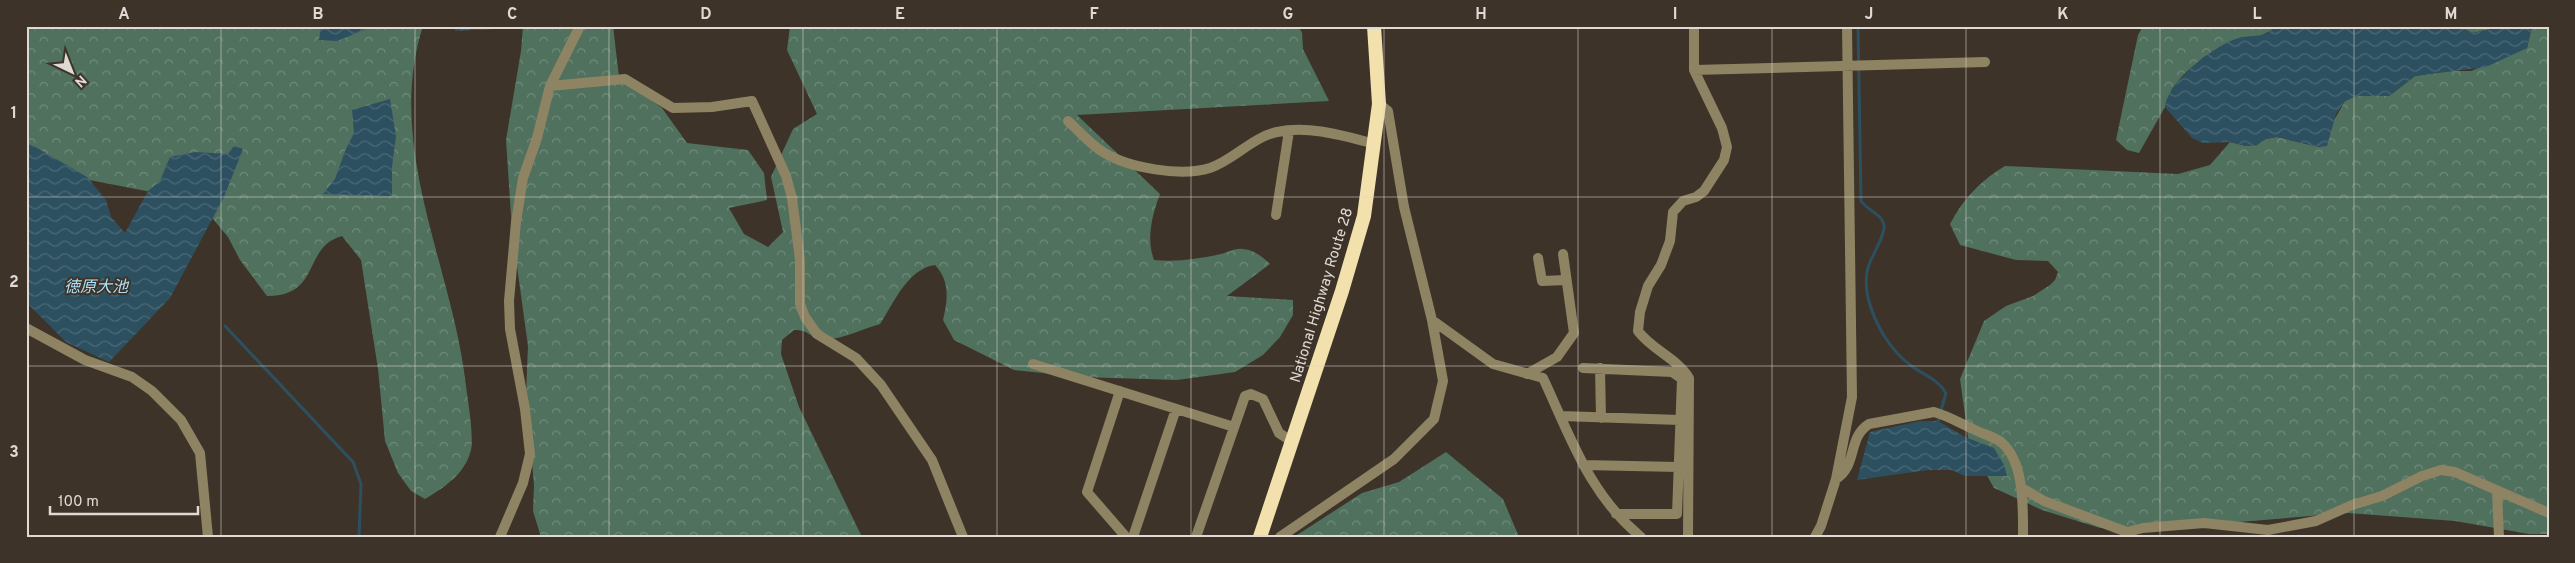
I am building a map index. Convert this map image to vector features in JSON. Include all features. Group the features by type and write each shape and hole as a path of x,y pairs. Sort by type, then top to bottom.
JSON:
{"highway":[{"name":"National Highway Route 28","path":"1260,537 1354,253 1367,199 1379,104 1374,26"}],"street":[{"path":"500,537 523,483 530,454 525,409 510,329 509,287 523,178 537,138 550,86 580,26"},
{"path":"1688,537 1689,378 1683,368 1644,338 1638,331 1640,312 1648,286 1662,265 1670,241 1673,212 1683,201 1696,197 1704,191 1724,160 1727,147 1722,128 1694,70 1694,26"},
{"path":"1815,537 1821,526 1836,479 1852,397 1850,65 1847,26"},
{"path":"1694,70 1985,62"},
{"path":"550,86 624,79 673,108 712,107 752,101 780,162 792,198 800,260 800,304 805,317 818,334 856,358 881,385 932,460 963,537"},
{"path":"1280,537 1394,459 1434,419 1444,381 1432,320 1404,207 1388,111 1379,104"},
{"path":"1068,122 1103,152 1153,171 1178,172 1210,168 1276,132 1337,134 1375,144"},
{"path":"1276,215 1289,131"},
{"path":"1527,374 1556,358 1574,333 1563,254"},
{"path":"1538,258 1542,281 1566,280"},
{"path":"1432,320 1493,364 1543,378 1595,488 1616,514 1642,537"},
{"path":"26,328 86,360 132,377 152,391 181,420 200,453 208,537"},
{"path":"1033,364 1234,426"},
{"path":"1583,368 1672,372 1682,379 1677,514 1616,514"},
{"path":"1600,368 1600,418"},
{"path":"1120,392 1087,492 1126,537"},
{"path":"1196,537 1245,396 1251,394 1263,400 1279,433 1291,441"},
{"path":"1133,537 1176,409"},
{"path":"1836,479 1846,473 1861,429 1869,424 1888,419 1939,414 2001,442 2014,461 2022,488 2023,537"},
{"path":"1561,416 1680,420"},
{"path":"1583,465 1679,467"},
{"path":"2022,488 2044,501 2127,534 2143,528 2204,523 2268,530 2316,521 2352,505 2382,496 2422,476 2441,470 2456,472 2549,513"},
{"path":"2497,491 2499,537"}],"green space":[{"path":"26,26 423,26 413,71 411,117 416,162 425,207 459,341 471,428 472,444 468,459 453,479 425,499 411,491 398,473 385,441 378,369 361,260 342,236 330,242 321,250 304,280 296,288 284,294 267,296 240,260 228,237 198,201 53,173 26,158"},
{"path":"523,26 613,26 619,77 662,108 687,143 748,150 764,173 767,200 729,208 744,234 768,247 783,232 771,177 793,129 817,114 787,50 790,26 1297,26 1302,32 1303,49 1329,101 1077,115 1160,194 1150,235 1154,260 1196,259 1237,249 1255,252 1270,264 1227,296 1293,300 1293,315 1280,337 1263,355 1235,372 1177,380 1080,377 1014,370 954,340 943,320 947,298 945,284 940,271 935,265 925,268 909,280 880,324 834,339 819,339 806,332 794,330 782,340 781,354 799,407 862,537 541,537 533,511 534,485 526,394 528,346 512,230 506,140 521,51"},
{"path":"2143,26 2274,26 2272,30 2258,37 2242,37 2204,57 2184,74 2172,89 2165,107 2139,153 2127,150 2116,140 2138,35"},
{"path":"2457,26 2503,26 2473,33"},
{"path":"2532,26 2549,26 2549,534 2529,534 2455,521 2348,513 2227,523 2100,528 2042,510 1994,488 1969,444 1960,379 1984,321 2006,306 2033,296 2050,285 2055,280 2058,272 2048,261 2016,260 1960,245 1950,224 1967,198 1988,177 2005,166 2178,174 2210,165 2230,142 2246,146 2256,146 2265,139 2277,137 2319,147 2345,101 2356,96 2389,96 2415,76 2446,71 2471,71 2527,48"},
{"path":"1446,452 1503,499 1519,537 1294,537 1362,493 1399,482"}],"water":[{"path":"321,26 368,26 369,28 337,41 319,40"},
{"path":"455,26 534,26 534,27 455,31"},
{"path":"2274,26 2457,26 2473,33 2503,26 2532,26 2527,48 2486,67 2415,76 2389,96 2356,96 2345,101 2336,114 2327,146 2319,147 2277,137 2266,139 2256,146 2246,146 2230,142 2203,143 2192,138 2165,107 2168,97 2175,86 2196,64 2221,46 2243,37 2264,34"},
{"path":"390,99 396,136 392,167 392,196 323,194 335,179 354,133 352,110"},
{"name":"徳原大池","path":"26,144 32,145 87,177 106,200 111,217 125,233 148,191 160,181 170,157 195,152 228,154 234,146 243,149 224,197 170,298 109,362 66,342 26,302"},
{"path":"1920,421 1938,421 1965,437 1994,448 2004,465 2007,476 1965,476 1952,470 1928,470 1857,480 1870,432"}],"waterway":[{"path":"1858,26 1861,201 1883,221 1884,225 1883,235 1867,272 1868,298 1875,318 1891,346 1905,361 1935,381 1946,393 1938,421"},
{"path":"225,326 353,462 361,484 359,537"}]}
